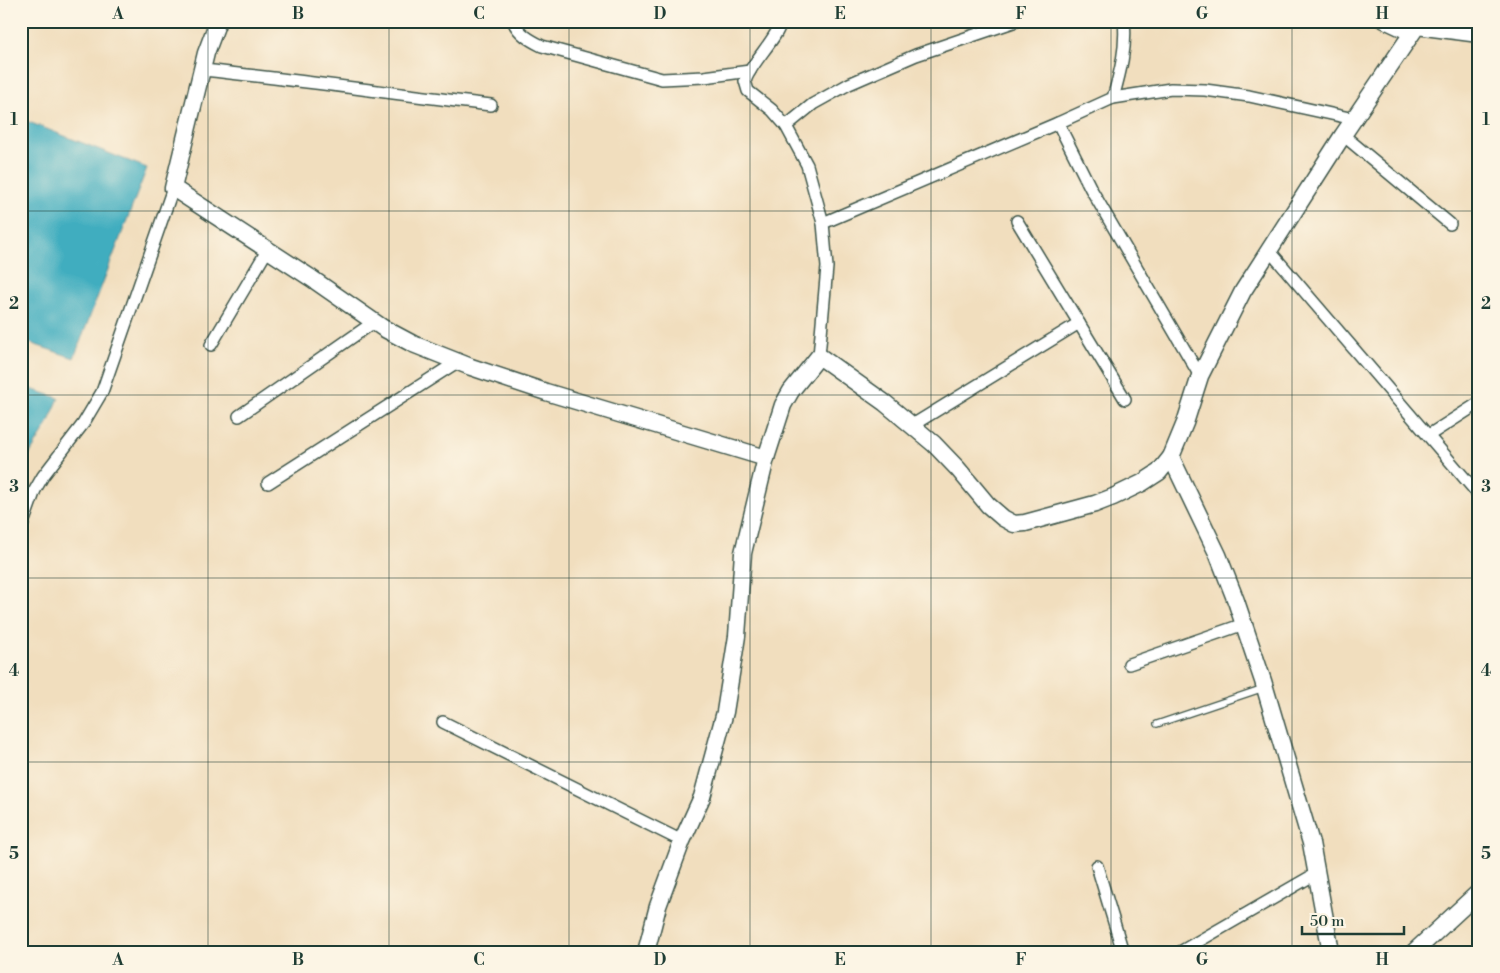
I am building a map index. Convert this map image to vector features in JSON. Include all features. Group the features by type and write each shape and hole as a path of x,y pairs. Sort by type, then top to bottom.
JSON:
{"street":[{"path":"21,529 35,490 43,476 83,424 102,392 173,188 206,53 218,21"},
{"path":"513,21 522,34 542,46 662,79 704,77 750,70"},
{"path":"786,126 813,104 848,84 916,56 1016,21"},
{"path":"1114,98 1121,68 1125,30 1124,21"},
{"path":"1380,21 1413,27 1479,34"},
{"path":"646,952 658,906 682,841 702,797 725,712 738,636 743,553 766,458 783,405 791,391 820,356 827,267 822,223 807,165 786,126 772,110 748,90 745,81 750,70 783,23"},
{"path":"820,356 885,403 934,444 988,505 1003,518 1014,524 1025,523 1095,504 1142,483 1159,472 1171,457 1185,423 1200,376 1243,291 1268,249 1413,27"},
{"path":"203,70 307,81 392,94 490,105"},
{"path":"822,223 1058,124 1114,98 1171,89 1205,90 1249,96 1354,119"},
{"path":"1058,124 1091,189 1200,376"},
{"path":"1343,135 1450,224"},
{"path":"173,188 268,249 374,322 412,344 457,362 546,392 766,458"},
{"path":"1017,221 1125,399"},
{"path":"211,345 268,249"},
{"path":"1268,249 1479,495"},
{"path":"239,416 374,322"},
{"path":"911,426 1078,322"},
{"path":"268,483 457,362"},
{"path":"1429,435 1479,404"},
{"path":"1171,457 1218,555 1244,624 1265,688 1306,824 1331,952"},
{"path":"1129,664 1244,624"},
{"path":"442,722 682,841"},
{"path":"1097,866 1123,952"},
{"path":"1180,952 1317,873"},
{"path":"1414,952 1479,892"}],"lane":[{"path":"1157,724 1265,688"}],"water":[{"path":"21,119 147,168 74,358 21,340"},
{"path":"21,386 59,398 47,426 21,468"}]}
